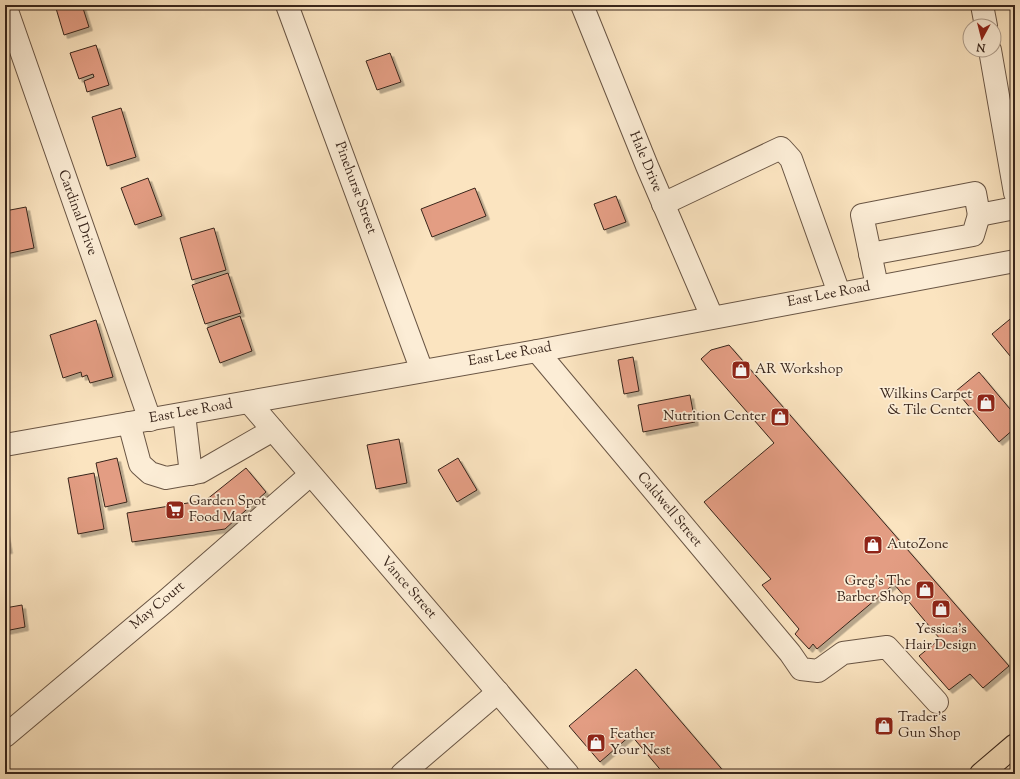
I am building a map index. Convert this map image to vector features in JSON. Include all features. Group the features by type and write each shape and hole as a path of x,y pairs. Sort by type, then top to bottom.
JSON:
{"main road":[{"path":"981,774 1015,745"}],"street":[{"name":"Cardinal Drive","path":"5,5 150,420"},
{"name":"Pinehurst Street","path":"287,5 422,371"},
{"name":"Hale Drive","path":"582,5 663,204 712,317"},
{"path":"982,5 984,18"},
{"path":"991,58 1015,193"},
{"path":"663,204 781,148 791,159 839,294"},
{"path":"870,254 973,235 978,215 975,193 862,215 870,254 877,286"},
{"path":"978,215 1015,208"},
{"path":"966,236 972,269"},
{"name":"East Lee Road","path":"5,445 537,351 1015,261"},
{"name":"Caldwell Street","path":"537,351 620,448 637,472 790,653 801,669 818,671 843,653 887,647 937,702"},
{"name":"Vance Street","path":"249,402 310,475 568,774"},
{"path":"184,414 191,474"},
{"path":"129,423 140,464 150,474 166,478 200,472 273,430"},
{"name":"May Court","path":"5,736 168,599 310,475"},
{"path":"402,774 498,692"}],"building":[{"path":"55,5 82,5 89,27 64,35"},
{"path":"96,45 109,85 87,92 84,81 94,77 93,74 79,79 70,53"},
{"path":"390,53 401,82 377,90 366,61"},
{"path":"121,108 136,157 107,166 92,117"},
{"path":"148,178 162,216 135,225 121,188"},
{"path":"475,188 486,216 432,237 421,209"},
{"path":"616,196 626,222 604,230 594,204"},
{"path":"26,207 34,248 6,254 5,211"},
{"path":"214,228 226,270 192,280 180,238"},
{"path":"228,273 241,313 205,324 192,285"},
{"path":"1015,315 1015,362 992,334"},
{"path":"240,316 252,351 220,363 207,328"},
{"path":"96,320 113,377 90,383 87,375 82,377 81,372 63,378 50,335"},
{"path":"729,345 1009,666 983,688 970,674 949,690 919,656 940,639 894,584 817,649 813,644 809,649 795,634 799,629 762,585 771,579 704,502 774,443 701,359 711,350"},
{"path":"633,357 639,391 624,394 618,360"},
{"name":"Wilkins Carpet & Tile Center","path":"979,372 1015,415 1015,428 999,442 956,391"},
{"path":"690,395 695,422 643,432 638,405"},
{"path":"399,439 407,483 376,489 367,445"},
{"path":"117,458 127,502 105,507 96,463"},
{"path":"458,458 477,490 457,502 438,470"},
{"path":"246,468 266,492 225,529 132,542 127,513 206,500"},
{"path":"94,473 104,529 78,534 68,478"},
{"path":"5,529 9,550 5,550"},
{"path":"22,605 25,627 5,631 5,608"},
{"path":"636,669 726,774 664,774 631,735 600,762 569,726"}],"place":[{"name":"AR Workshop","path":"741,370"},
{"name":"Wilkins Carpet & Tile Center","path":"986,403"},
{"name":"Nutrition Center","path":"780,417"},
{"name":"Garden Spot Food Mart","path":"175,510"},
{"name":"AutoZone","path":"873,545"},
{"name":"Greg's The Barber Shop","path":"925,590"},
{"name":"Yessica's Hair Design","path":"941,609"},
{"name":"Trader's Gun Shop","path":"884,726"},
{"name":"Feather Your Nest","path":"596,743"}]}
